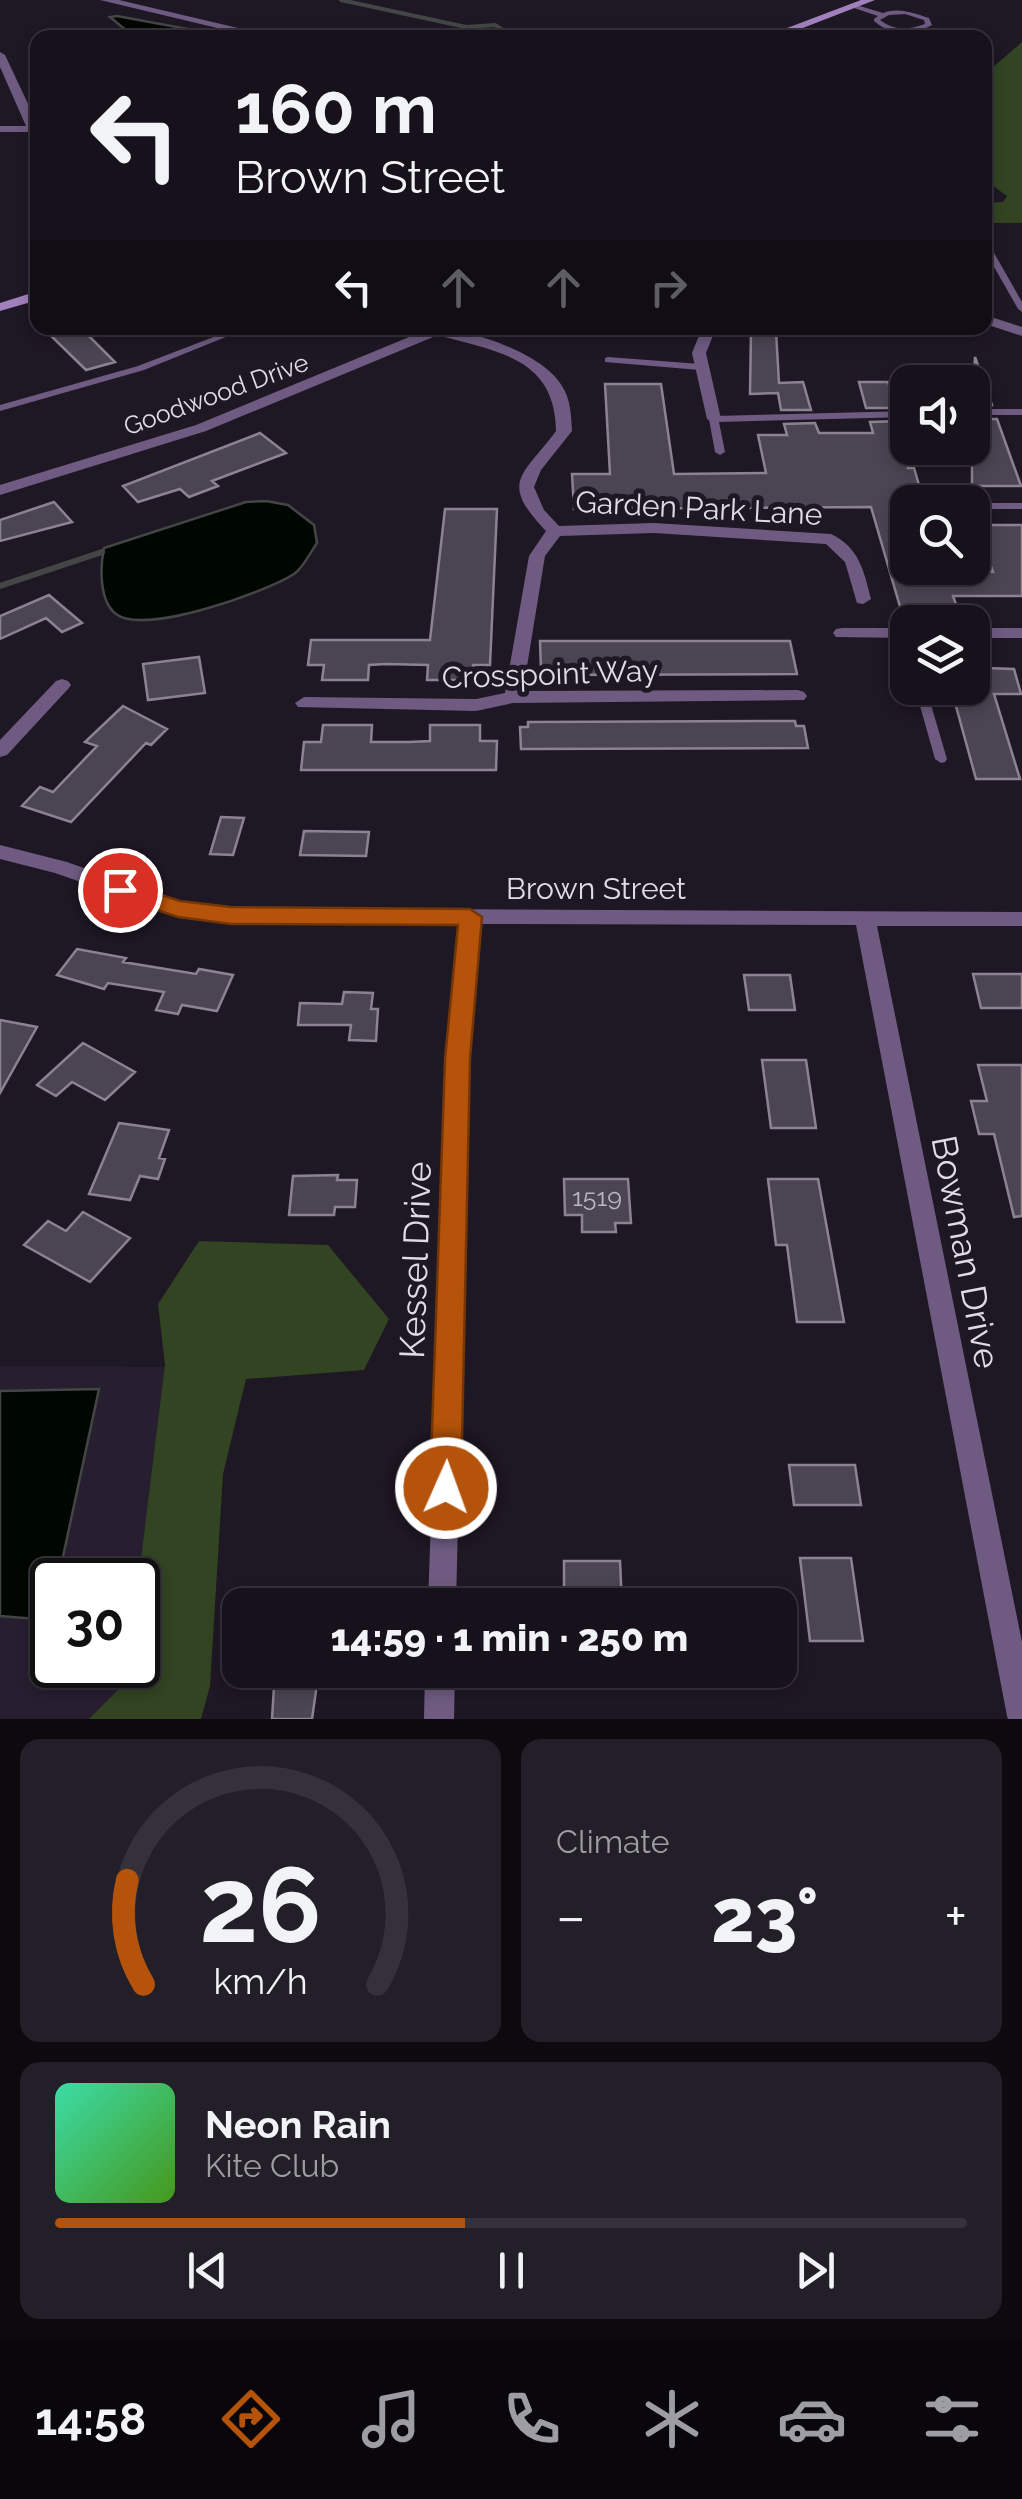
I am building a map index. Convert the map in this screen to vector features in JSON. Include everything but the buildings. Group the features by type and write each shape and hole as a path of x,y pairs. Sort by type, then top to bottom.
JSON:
{"main road":[{"path":"788,30 870,0"},
{"path":"0,307 30,298"}],"street":[{"path":"106,0 239,30"},
{"path":"0,55 30,123"},
{"path":"0,129 30,133"},
{"path":"992,321 1022,332"},
{"name":"Goodwood Drive","path":"0,490 201,428 426,335"},
{"path":"456,335 533,364 553,378 563,394 564,430 534,463 528,476 532,506 554,531 537,556 513,697"},
{"path":"707,335 699,353 700,367 714,419"},
{"name":"Garden Park Lane","path":"554,531 654,528 831,540 852,560 863,599"},
{"path":"842,632 890,636"},
{"path":"990,633 1022,633"},
{"path":"0,751 62,685"},
{"name":"Crosspoint Way","path":"304,703 476,706 513,697 798,696"},
{"name":"Brown Street","path":"0,852 60,866 178,909 257,917 1022,919"},
{"name":"Kessel Drive","path":"442,1588 458,1059 470,917"},
{"name":"Bowman Drive","path":"865,918 1022,1716"},
{"path":"439,1719 440,1688"}],"lane":[{"path":"853,6 882,14 914,14 930,22 919,30 894,30 877,23 882,14"},
{"path":"992,256 1022,309"},
{"path":"0,408 141,368 226,335"},
{"path":"608,360 700,367"},
{"path":"990,412 1022,412"},
{"path":"720,452 714,419 890,414"},
{"path":"990,506 1022,506"},
{"path":"925,705 941,760"}],"shaded area":[{"path":"117,16 193,30 126,30 110,17"},
{"path":"246,502 288,505 314,525 317,543 294,574 233,600 177,616 131,619 110,608 102,583 104,548"},
{"path":"0,1366 188,1367 159,1558 30,1558 30,1688 139,1688 134,1719 0,1719"},
{"path":"99,1389 63,1558 30,1558 30,1618 0,1616 0,1391"}],"green space":[{"path":"1022,42 1022,223 992,223 992,203 1003,202 1007,196 992,185 992,68"},
{"path":"199,1241 328,1245 389,1319 364,1370 246,1379 223,1474 210,1686 201,1719 89,1719 120,1688 160,1688 160,1558 141,1558 165,1365 158,1304"}],"waterway":[{"path":"341,0 466,27 495,25 503,30"},
{"path":"0,586 102,552"}],"route":[{"path":"120,890 178,909 231,916 470,917 458,1059 446,1488"}]}
